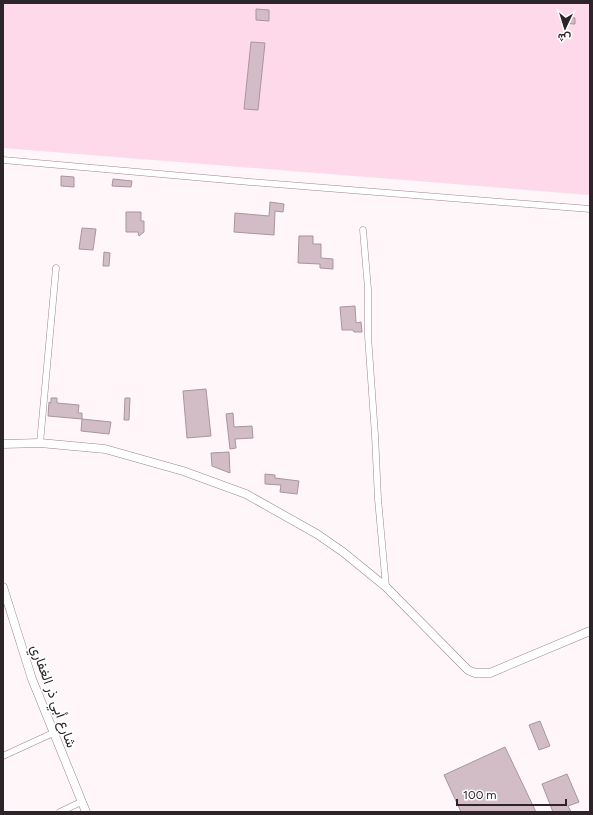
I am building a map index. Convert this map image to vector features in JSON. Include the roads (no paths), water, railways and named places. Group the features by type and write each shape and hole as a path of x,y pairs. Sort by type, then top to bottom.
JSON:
{"street":[{"path":"3,160 250,182 590,209"},
{"path":"363,230 368,289 368,336 376,435 378,499 386,587"},
{"path":"40,443 56,268"},
{"path":"3,444 40,443 105,449 183,471 246,494 318,534 343,552 386,587 468,670 475,673 490,673 590,631"},
{"name":"شارع أبي ذر الغفاري","path":"3,587 32,679 86,812"},
{"path":"3,756 54,733"},
{"path":"60,812 81,802"}]}
